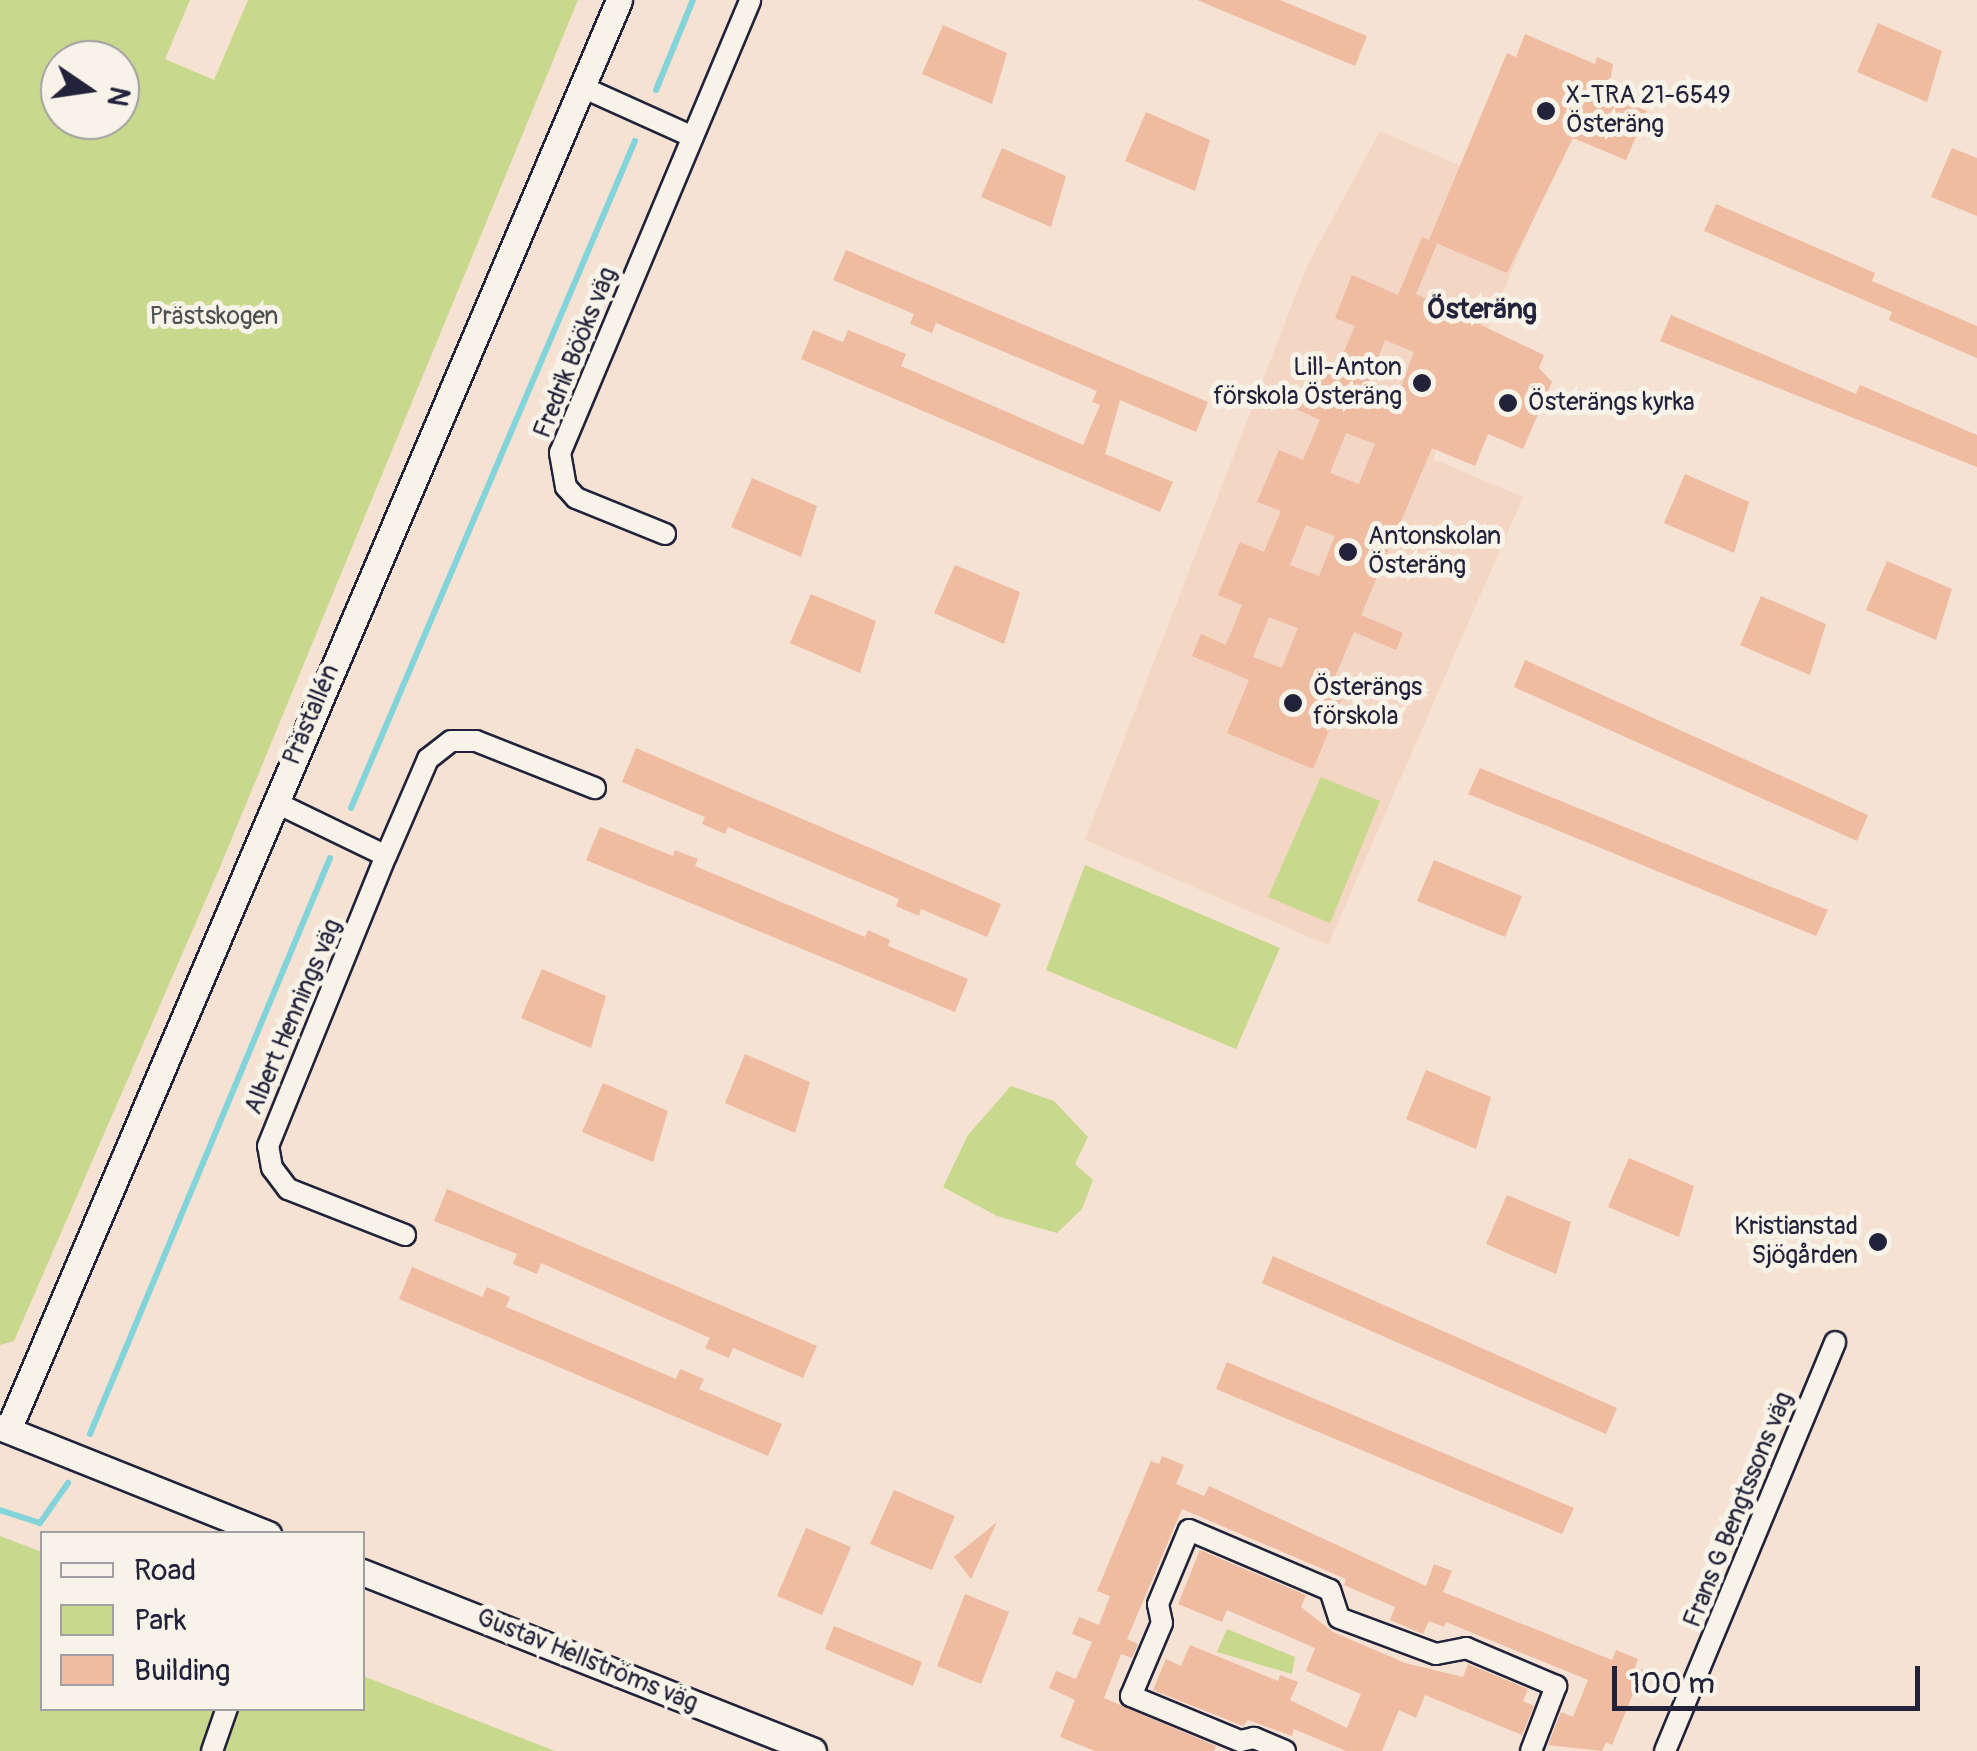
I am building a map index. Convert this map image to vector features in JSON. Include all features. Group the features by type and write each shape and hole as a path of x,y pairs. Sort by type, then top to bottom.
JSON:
{"street":[{"name":"Prästallén","path":"4,1428 619,0"},
{"name":"Fredrik Bööks väg","path":"665,534 576,498 566,487 560,453 750,0"},
{"path":"582,87 691,136"},
{"name":"Albert Hennings väg","path":"405,1235 288,1189 272,1168 268,1146 386,856 428,760 451,741 476,740 595,788"},
{"path":"275,802 386,856"},
{"name":"Frans G Bengtssons väg","path":"1665,1751 1835,1342"},
{"path":"4,1428 261,1531"},
{"path":"1285,1751 1254,1738 1240,1741 1131,1696 1162,1624 1158,1604 1189,1530 1330,1590 1339,1618 1436,1654 1466,1648 1556,1686 1532,1751"},
{"name":"Gustav Hellströms väg","path":"365,1573 812,1751"},
{"path":"212,1751 226,1711"}],"shaded area":[{"path":"1380,131 1541,201 1433,459 1523,497 1328,945 1085,840 1307,266"}],"green space":[{"name":"Prästskogen","path":"0,0 190,0 165,59 214,80 248,0 578,0 220,867 14,1341 0,1345"},
{"path":"1321,777 1380,801 1330,923 1268,897"},
{"path":"1085,865 1280,948 1236,1049 1046,970"},
{"path":"1011,1086 1054,1101 1088,1137 1075,1164 1093,1180 1082,1209 1057,1233 997,1216 943,1187 968,1135"},
{"path":"0,1536 40,1551 40,1711 365,1711 365,1677 555,1751 0,1751"},
{"path":"1227,1629 1295,1657 1292,1674 1217,1652"}],"building":[{"path":"1197,0 1280,0 1367,36 1355,66"},
{"path":"1878,23 1942,51 1927,102 1857,72"},
{"path":"943,25 1007,53 992,104 922,74"},
{"path":"1525,34 1595,64 1597,57 1613,64 1608,95 1647,111 1626,160 1573,138 1507,273 1429,240 1507,53 1516,57"},
{"path":"1146,112 1210,140 1195,191 1125,161"},
{"path":"1002,148 1066,176 1051,227 981,197"},
{"path":"1952,148 1977,158 1977,216 1931,197"},
{"path":"1716,204 1875,273 1872,281 1977,326 1977,358 1889,320 1892,312 1704,231"},
{"path":"1422,237 1437,244 1416,294 1544,355 1539,368 1552,382 1523,449 1488,434 1475,466 1432,448 1361,615 1403,633 1396,650 1354,632 1330,688 1344,694 1313,769 1227,733 1249,680 1192,656 1201,634 1226,645 1242,605 1218,595 1240,542 1264,552 1281,511 1257,502 1279,450 1303,460 1320,420 1296,409 1318,358 1338,366 1355,326 1335,318 1352,275 1398,295","holes":["1385,340 1414,352 1399,392 1369,381","1346,433 1375,444 1359,484 1330,473","1306,525 1335,536 1319,576 1290,565","1269,617 1298,628 1282,668 1253,657"]},
{"path":"846,250 1208,402 1196,432 1120,400 1105,454 1173,482 1160,512 801,359 813,330 843,342 848,330 906,354 901,366 1083,445 1100,405 1092,402 1097,391 936,323 932,333 910,324 914,314 833,280"},
{"path":"1671,315 1856,394 1860,385 1977,435 1977,467 1660,341"},
{"path":"1685,474 1749,502 1734,553 1664,523"},
{"path":"752,478 817,506 801,557 731,527"},
{"path":"1887,561 1952,589 1936,640 1866,610"},
{"path":"955,565 1020,592 1004,644 934,613"},
{"path":"811,594 876,621 860,673 790,643"},
{"path":"1761,596 1826,624 1810,675 1740,645"},
{"path":"1525,660 1868,815 1857,841 1514,687"},
{"path":"636,748 1001,904 987,937 921,909 919,916 896,906 899,899 728,827 725,834 702,824 705,817 622,782"},
{"path":"1480,768 1828,910 1816,936 1468,794"},
{"path":"600,827 673,856 675,850 698,859 695,866 865,937 868,930 890,940 888,946 968,979 955,1012 586,860"},
{"path":"1434,860 1522,896 1505,937 1417,901"},
{"path":"542,969 606,996 591,1048 521,1018"},
{"path":"745,1054 810,1082 795,1133 725,1103"},
{"path":"1426,1070 1491,1097 1476,1149 1406,1119"},
{"path":"603,1083 668,1111 653,1162 582,1132"},
{"path":"1629,1158 1694,1186 1679,1237 1608,1207"},
{"path":"447,1189 817,1346 803,1378 733,1348 729,1358 705,1348 710,1338 541,1263 537,1274 513,1264 517,1254 434,1221"},
{"path":"1507,1195 1571,1222 1556,1274 1486,1244"},
{"path":"1273,1256 1617,1408 1606,1434 1262,1283"},
{"path":"412,1267 482,1297 487,1287 510,1297 506,1307 676,1379 680,1369 704,1379 699,1389 782,1424 768,1456 399,1299"},
{"path":"1227,1362 1574,1508 1562,1534 1216,1389"},
{"path":"1162,1456 1184,1465 1176,1484 1204,1496 1209,1486 1426,1586 1434,1564 1452,1571 1443,1592 1612,1660 1616,1650 1638,1659 1635,1667 1643,1670 1612,1745 1606,1742 1602,1751 1548,1745 1561,1712 1573,1717 1588,1680 1446,1622 1444,1627 1429,1621 1423,1634 1390,1620 1395,1607 1344,1585 1346,1579 1182,1509 1127,1639 1138,1644 1132,1658 1121,1654 1104,1698 1216,1746 1214,1751 1095,1751 1060,1737 1075,1700 1049,1688 1056,1671 1076,1679 1092,1642 1072,1634 1079,1617 1099,1625 1110,1596 1097,1591 1151,1461 1159,1464"},
{"path":"894,1490 955,1516 932,1570 870,1544"},
{"path":"997,1522 971,1579 954,1557"},
{"path":"806,1528 851,1547 822,1615 777,1596"},
{"path":"1200,1550 1306,1595 1301,1607 1333,1632 1405,1663 1463,1677 1468,1664 1528,1689 1523,1701 1534,1706 1522,1735 1425,1695 1416,1718 1399,1710 1382,1751 1346,1751 1294,1729 1292,1736 1248,1720 1243,1726 1153,1690 1166,1659 1181,1666 1190,1645 1278,1681 1280,1675 1298,1682 1290,1700 1347,1728 1361,1694 1306,1671 1315,1648 1227,1610 1222,1622 1178,1604"},
{"path":"965,1594 1009,1612 981,1684 937,1666"},
{"path":"834,1626 922,1662 913,1686 825,1649"}],"waterway":[{"path":"656,90 693,0"},
{"path":"351,808 635,141"},
{"path":"90,1434 330,858"},
{"path":"0,1510 40,1523 68,1483"}],"place":[{"name":"X-TRA 21-6549 Österäng","path":"1546,111"},
{"name":"Lill-Anton förskola Österäng","path":"1422,383"},
{"name":"Österängs kyrka","path":"1508,403"},
{"name":"Antonskolan Österäng","path":"1348,552"},
{"name":"Österängs förskola","path":"1293,703"},
{"name":"Kristianstad Sjögården","path":"1878,1242"}],"district":[{"name":"Österäng","path":"1482,310"}]}
